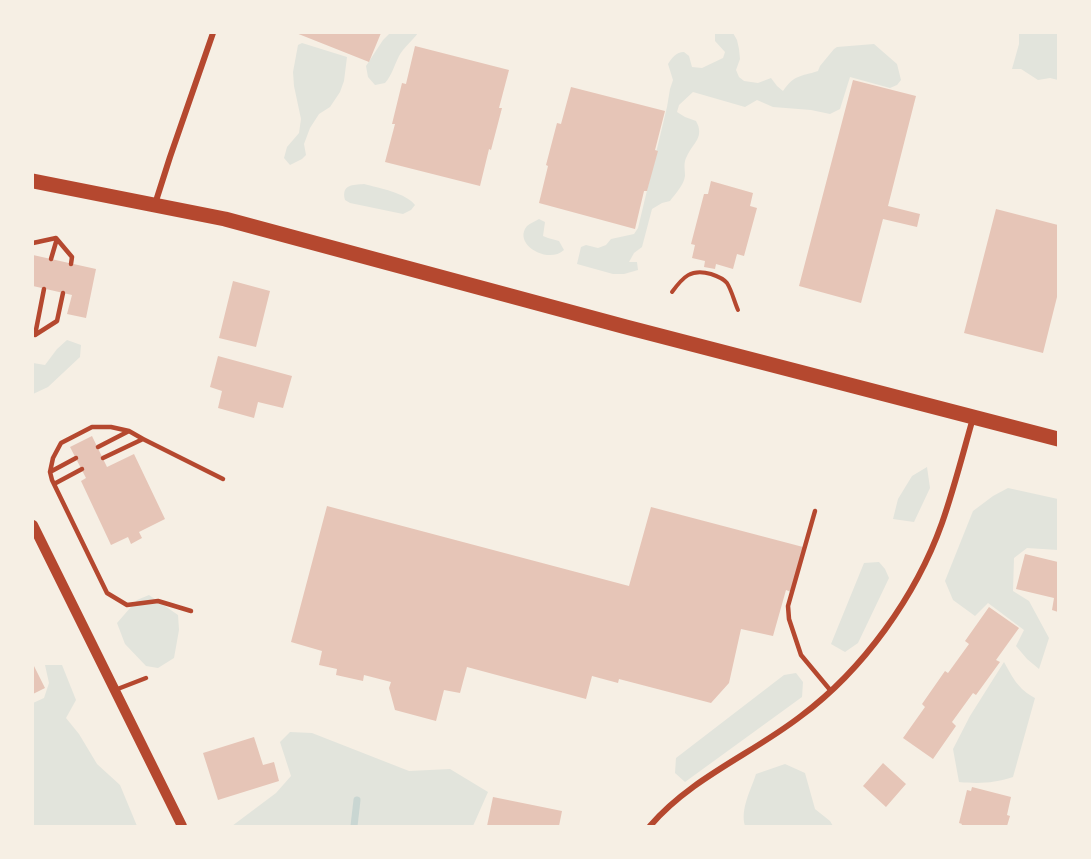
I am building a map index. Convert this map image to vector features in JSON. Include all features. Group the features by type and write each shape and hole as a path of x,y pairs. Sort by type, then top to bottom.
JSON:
{"main road":[{"path":"33,181 225,219 633,329 1058,439"}],"street":[{"path":"155,204 213,33"},
{"path":"650,826 686,792 802,716 852,670 875,642 897,613 929,554 942,524 974,417"},
{"path":"33,525 182,826"}],"lane":[{"path":"33,243 56,238 72,257 71,264"},
{"path":"51,259 56,242"},
{"path":"34,334 44,288"},
{"path":"34,334 57,321 63,293"},
{"path":"191,611 158,601 128,605 107,593 54,484 50,472 53,458 61,443 92,427 111,427 129,431 223,479"},
{"path":"98,447 129,431"},
{"path":"103,458 143,439"},
{"path":"50,472 76,458"},
{"path":"54,484 82,469"},
{"path":"815,511 788,606 789,619 801,655 831,691"},
{"path":"115,690 146,678"}],"path":[{"path":"672,292 681,280 700,271 718,276 727,284 738,310"}],"shaded area":[{"path":"390,33 418,33 401,53 385,83 375,85 368,77 366,66"},
{"path":"715,33 733,33 737,40 740,59 736,70 739,77 744,81 758,83 771,78 783,91 802,75 818,71 837,47 874,44 897,64 901,80 890,88 850,77 840,109 830,114 773,107 757,100 745,107 693,92 679,105 677,112 696,121 699,136 686,159 685,176 681,186 670,201 652,209 642,247 634,253 629,262 637,262 638,270 613,274 577,264 581,247 586,245 598,248 606,245 611,239 634,234 638,228 673,80 668,64 674,56 681,52 689,56 692,67 702,68 723,58 725,52 715,41"},
{"path":"1019,33 1058,33 1058,80 1050,78 1038,80 1021,69 1012,69 1019,44"},
{"path":"302,43 347,57 340,92 330,107 319,114 310,128 304,144 306,155 290,165 284,158 287,147 299,133 301,119 293,72 298,45"},
{"path":"364,184 399,194 415,205 403,214 345,200 346,188"},
{"path":"539,219 545,222 543,236 559,241 564,250 557,254 541,254 528,245 524,239 524,233 527,226"},
{"path":"67,340 81,345 80,357 48,387 33,394 33,363 45,365"},
{"path":"927,467 930,488 914,522 893,519 898,499 912,476"},
{"path":"1008,488 1058,499 1058,550 1027,548 1014,558 1013,591 1029,601 1049,638 1039,669 1016,646 1024,630 988,603 975,616 953,600 945,581 973,511"},
{"path":"879,562 889,578 858,643 845,652 831,644 864,563"},
{"path":"149,595 178,615 179,630 174,658 158,668 146,666 125,644 117,623 137,600"},
{"path":"1004,662 1020,687 1035,698 1013,777 1000,781 959,782 953,749 970,716"},
{"path":"45,665 62,665 76,700 66,718 79,734 97,764 120,785 137,826 33,826 33,703 44,698 49,683"},
{"path":"796,673 803,682 802,697 685,782 675,773 676,758 784,675"},
{"path":"290,732 312,733 409,771 450,769 488,792 473,826 232,826 276,793 291,776 280,742"},
{"path":"785,764 805,773 815,809 833,826 745,826 745,806 756,774"}],"building":[{"path":"296,33 381,33 369,62"},
{"path":"415,46 509,70 499,108 502,108 480,186 385,162 402,83 406,84"},
{"path":"853,80 916,96 888,206 920,214 917,227 883,219 861,303 799,286"},
{"path":"571,87 665,111 655,150 658,151 647,191 644,191 635,229 539,203 557,123 561,124"},
{"path":"711,181 753,193 750,206 757,208 744,256 737,254 733,269 716,264 715,269 704,267 705,261 692,258 695,245 691,244 704,194 708,194"},
{"path":"996,209 1058,225 1058,293 1043,353 964,333"},
{"path":"33,255 96,269 86,318 67,314 72,295 33,286"},
{"path":"233,281 270,291 256,347 219,338"},
{"path":"218,356 292,376 283,408 258,402 254,418 218,408 222,391 210,387"},
{"path":"92,436 107,467 134,454 165,519 139,532 142,538 131,544 128,537 111,545 81,481 86,478 70,447"},
{"path":"327,506 629,586 651,507 803,547 791,592 786,590 773,636 741,629 729,683 711,703 619,679 618,683 592,676 586,699 467,667 460,693 444,690 436,721 395,710 389,688 391,682 364,675 363,681 336,675 337,669 319,665 322,651 291,642"},
{"path":"1025,554 1058,562 1058,612 1052,610 1054,598 1016,589"},
{"path":"989,607 1019,628 996,660 1000,662 976,695 973,693 952,722 956,726 933,759 903,738 925,707 922,704 945,671 948,673 969,644 965,641"},
{"path":"33,664 45,688 33,694"},
{"path":"254,737 263,765 274,762 279,781 218,800 203,753"},
{"path":"883,763 906,784 886,807 863,786"},
{"path":"972,787 1011,797 1007,826 961,826 962,824 959,823 967,790 971,791"},
{"path":"493,797 562,811 559,826 487,826"}],"waterway":[{"path":"354,826 357,800"}]}
